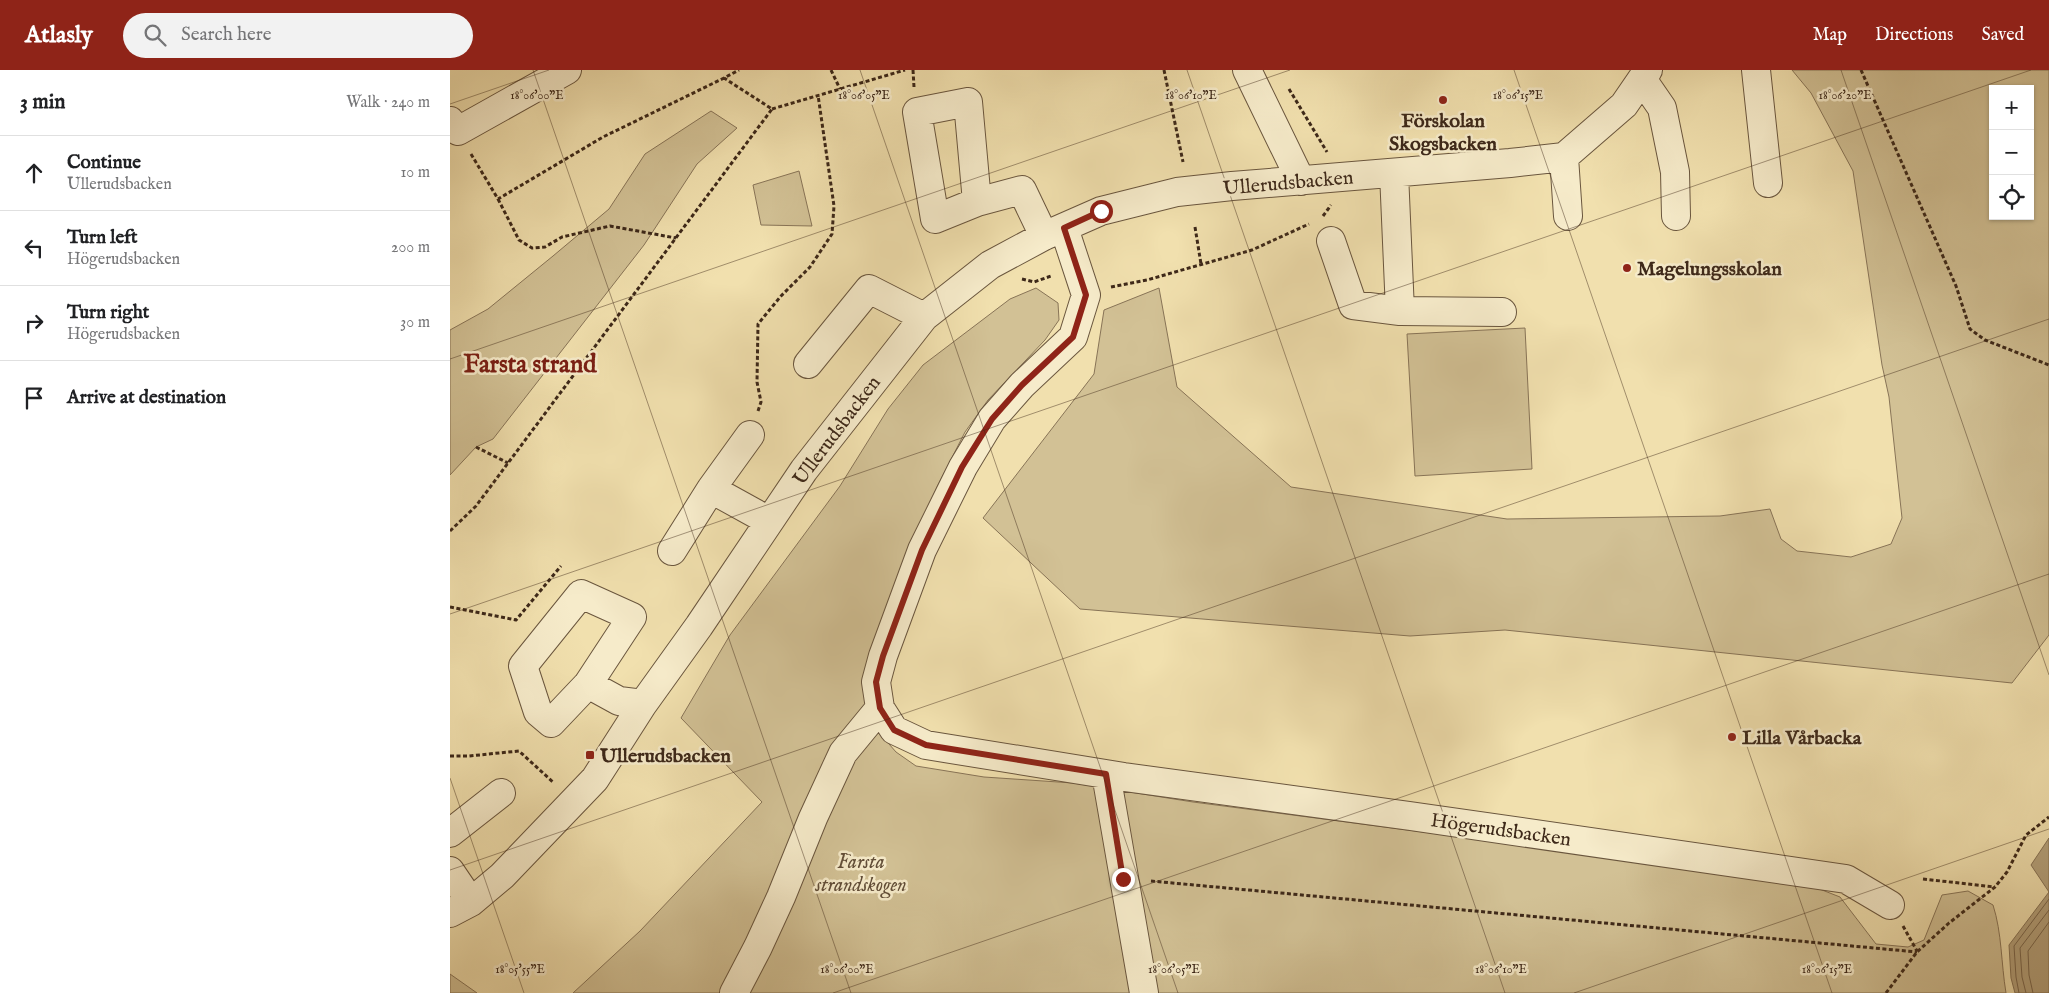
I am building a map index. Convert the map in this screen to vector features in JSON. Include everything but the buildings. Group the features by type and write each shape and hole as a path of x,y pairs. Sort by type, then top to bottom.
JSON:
{"street":[{"path":"453,130 567,70"},
{"path":"1247,70 1301,181"},
{"path":"1756,70 1768,182"},
{"path":"1568,216 1564,156 1624,105 1645,74 1662,108 1675,172 1676,216"},
{"name":"Ullerudsbacken","path":"460,907 502,876 595,779 643,704 699,626 804,470 924,317 990,265 1054,232 1101,211 1177,192 1564,156"},
{"path":"1394,173 1400,311"},
{"name":"Högerudsbacken","path":"977,202 1022,190 1054,232 1086,295 1073,337 1022,385 992,419 962,467 922,550 883,656 876,682 880,708 894,730 926,745 1106,774 1429,818 1846,879 1890,905"},
{"path":"1331,241 1353,305 1400,311 1502,312"},
{"path":"808,364 869,289 924,317"},
{"path":"672,551 711,489 750,435"},
{"path":"711,489 769,521"},
{"path":"582,594 632,616 588,684 551,723 538,712 522,666 582,594"},
{"path":"588,684 619,701 643,704"},
{"path":"734,993 778,905 813,818 843,753 880,708"},
{"path":"1106,774 1144,993"},
{"path":"450,833 501,793"},
{"path":"450,871 460,907"}],"path":[{"path":"498,199 603,136 739,70"},
{"path":"831,70 840,89"},
{"path":"450,531 476,506 772,109 906,70"},
{"path":"1164,70 1183,162"},
{"path":"1861,70 1956,286 1970,329 1985,340 2049,364"},
{"path":"724,78 772,109"},
{"path":"750,435 761,402 757,382 758,324 781,296 810,267 832,234 834,206 818,96"},
{"path":"453,130 498,199 519,240 532,248 545,247 562,237 610,226 676,238"},
{"path":"1195,227 1201,264"},
{"path":"476,447 508,463"},
{"path":"450,607 516,620 561,566"},
{"path":"450,756 519,751 558,786"},
{"path":"1886,993 1917,952 1948,923 1996,887 2007,872 2026,835 2049,817"},
{"path":"1123,879 1917,952"},
{"path":"1923,879 1996,887"}],"green space":[{"path":"1792,70 2049,70 2049,635 2012,683 1505,630 1410,636 1080,609 983,518 1094,374 1104,310 1159,288 1177,387 1291,487 1507,519 1720,516 1770,509 1781,539 1797,551 1851,557 1891,544 1902,518 1889,397 1882,365 1853,171 1811,93"},
{"path":"711,111 737,128 697,164 644,245 493,439 476,447 450,475 450,330 488,309 553,256 609,209 645,154"},
{"path":"799,171 812,226 761,225 753,185"},
{"name":"Farsta strandskogen","path":"1036,288 1058,303 1059,320 1045,340 988,400 965,432 937,487 903,571 882,736 896,752 916,766 984,777 1073,783 1193,802 1799,881 1840,897 1876,944 1908,947 1924,940 1942,895 1968,891 1993,905 2000,937 2006,993 573,993 640,931 762,802 681,718 730,635 840,486 888,409 923,365 1010,299"},
{"path":"1525,328 1532,469 1415,476 1407,334"},
{"path":"450,974 477,993 450,993"}],"water":[{"path":"2049,838 2049,892 2031,865"},
{"path":"2049,892 2049,993 2015,993 2011,978 2009,945"}],"place":[{"name":"Förskolan Skogsbacken","path":"1443,100"},
{"name":"Magelungsskolan","path":"1627,268"},
{"name":"Lilla Vårbacka","path":"1732,737"},
{"name":"Ullerudsbacken","path":"590,755"}],"district":[{"name":"Farsta strand","path":"530,363"}],"route":[{"path":"1101,211 1064,228 1086,295 1073,337 1022,385 992,419 962,467 922,550 883,656 876,682 880,708 894,730 926,745 1106,774 1123,879"}]}
